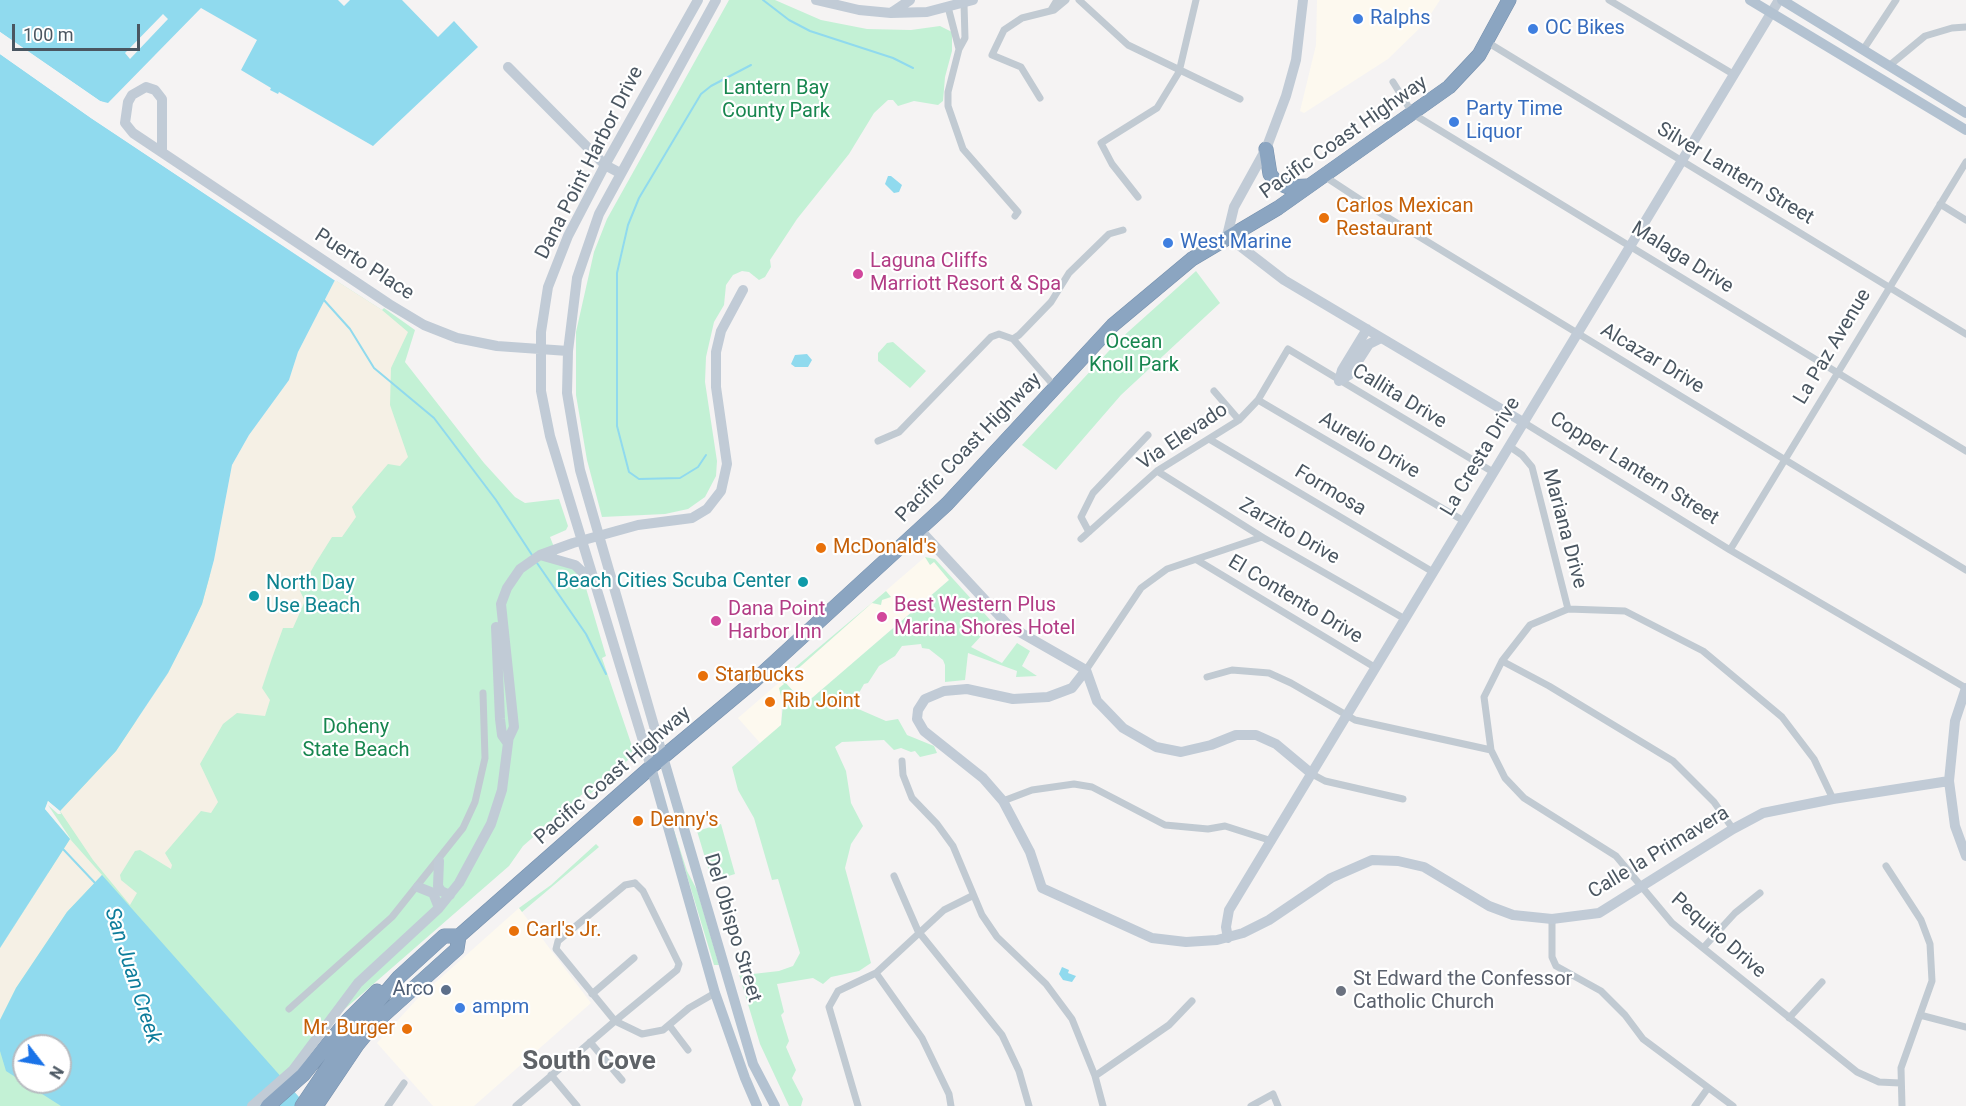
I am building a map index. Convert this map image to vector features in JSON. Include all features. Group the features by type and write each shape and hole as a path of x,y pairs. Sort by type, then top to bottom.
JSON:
{"highway":[{"name":"Pacific Coast Highway","path":"311,1102 369,1031 457,949 459,936 651,767 754,681 919,529 972,479 1113,325 1147,294 1192,259 1227,236 1248,228 1449,87 1487,42 1509,0"},
{"path":"1266,149 1270,174 1276,182 1288,187 1307,186"},
{"name":"Pacific Coast Highway","path":"311,1102 351,1033 399,977 444,936 459,936"},
{"path":"268,1106 372,994 399,977"}],"main road":[{"path":"1750,0 1966,130"},
{"path":"1781,0 1859,54 1880,72 1890,66 1966,113"},
{"path":"1822,44 1832,44 1859,54"},
{"name":"Del Obispo Street","path":"663,757 753,1064 775,1106"},
{"name":"Del Obispo Street","path":"651,767 715,993 734,1051 757,1106"}],"street":[{"name":"Dana Point Harbor Drive","path":"651,767 546,416 541,391 540,350 543,314 557,262 605,165 698,0"},
{"name":"Dana Point Harbor Drive","path":"663,757 598,536 573,441 567,393 568,351 577,278 599,214 716,0"},
{"path":"816,0 859,10 891,13 927,12 969,2 965,38 959,49 948,92 953,126 963,149 1018,212 1015,216"},
{"path":"891,13 910,0"},
{"path":"1051,10 1057,0"},
{"path":"1040,98 1020,67 992,56 1004,30 1022,18 1059,8 1066,0"},
{"path":"1078,0 1088,2 1128,45 1179,72 1240,99"},
{"path":"1138,197 1112,164 1101,143 1157,108 1179,72 1196,0"},
{"path":"1227,236 1234,207 1266,149 1278,119 1296,60 1303,0"},
{"path":"1609,0 1732,74"},
{"name":"La Cresta Drive","path":"1228,938 1226,927 1229,910 1732,74 1781,0"},
{"path":"1859,54 1896,0"},
{"path":"948,7 959,49"},
{"path":"1890,66 1925,36 1952,27 1966,27"},
{"name":"Silver Lantern Street","path":"1487,42 1966,334"},
{"path":"508,66 605,165 620,173"},
{"name":"Malaga Drive","path":"1393,82 1413,114 1966,451"},
{"name":"Puerto Place","path":"162,152 162,99 155,90 146,87 132,95 128,102 125,123 137,136 424,325 439,332 477,342 568,351"},
{"name":"La Paz Avenue","path":"1730,550 1966,162"},
{"name":"Alcazar Drive","path":"1323,175 1966,570"},
{"path":"1940,204 1966,220"},
{"path":"1012,339 1051,302 1069,273 1109,234 1123,230"},
{"name":"Copper Lantern Street","path":"1227,236 1284,280 1523,422 1730,550 1966,688"},
{"path":"507,742 502,735 500,719 498,621 503,596 511,580 524,565 540,555 582,540 638,525 687,520 707,509 719,494 725,482 728,464 716,387 716,352 721,331 743,290"},
{"path":"1340,381 1342,370 1367,329"},
{"path":"878,441 898,432 991,337 1004,335 1012,339 1055,387"},
{"path":"1340,381 1349,375 1369,344 1381,338"},
{"name":"Callita Drive","path":"1288,349 1493,472"},
{"name":"Via Elevado","path":"1081,539 1157,471 1239,420 1258,400 1288,349"},
{"path":"1214,391 1239,420"},
{"name":"Aurelio Drive","path":"1258,400 1464,521"},
{"path":"1089,532 1081,517 1093,493 1148,435"},
{"name":"Formosa","path":"1209,439 1433,572"},
{"name":"Mariana Drive","path":"1509,446 1522,455 1532,467 1568,609 1625,611 1702,651 1782,717 1814,759 1833,799"},
{"name":"Zarzito Drive","path":"1157,471 1262,537 1405,619"},
{"path":"919,529 1009,626 1086,670 1097,701 1123,728 1156,747 1181,752 1211,746 1236,735 1256,735 1276,744 1312,774 1325,781 1403,799"},
{"path":"1086,670 1141,588 1167,569 1262,537"},
{"path":"540,555 575,565 596,585"},
{"name":"El Contento Drive","path":"1197,560 1376,668"},
{"name":"Pequito Drive","path":"1568,609 1530,625 1502,661 1484,697 1491,750 1505,778 1524,798 1616,856 1672,923 1857,1072 1879,1082 1900,1083"},
{"path":"252,1106 293,1078 358,983 439,908 470,867 491,824 502,790 510,732 507,683 498,621"},
{"path":"1502,661 1549,686 1673,761 1714,801 1732,829"},
{"name":"Calle la Primavera","path":"1086,670 1072,688 1048,697 1012,699 966,689 944,691 925,699 918,710 917,719 924,731 976,771 1003,801 1030,852 1042,888 1152,938 1186,942 1228,938 1269,920 1330,878 1372,860 1398,861 1424,867 1497,909 1514,915 1552,919 1599,913 1643,888 1732,829 1763,813 1833,799 1949,781"},
{"path":"1207,677 1233,670 1269,674 1355,720 1491,750"},
{"path":"1966,688 1955,721 1949,781 1955,826 1966,856"},
{"path":"289,1009 384,925 439,861 469,817 482,782 486,731 483,693"},
{"path":"902,761 903,775 912,798 937,824 953,846 972,896 997,937 1026,962 1072,1018 1095,1076 1103,1106"},
{"path":"1003,801 1032,790 1074,784 1092,787 1166,825 1208,829 1225,826 1272,841"},
{"path":"439,861 438,886 441,891 450,896"},
{"path":"1886,866 1921,920 1930,944 1932,981 1901,1068 1902,1106"},
{"path":"894,876 918,931 1002,1035 1019,1071 1029,1106"},
{"path":"516,1106 590,1042 615,1021 677,970 679,964 643,891 635,883 625,885 558,940 556,949 592,994 615,1021 642,1034 663,1030 689,1008 715,993"},
{"path":"418,887 433,893 439,908"},
{"path":"1703,948 1735,913 1760,893"},
{"path":"858,1106 829,1007 838,991 876,973 918,931 944,910 972,896"},
{"path":"1552,919 1552,957 1556,966 1601,991 1643,1039 1733,1106"},
{"path":"592,994 634,958"},
{"path":"876,973 922,1038 949,1094 951,1106"},
{"path":"1789,1018 1822,982"},
{"path":"1095,1076 1168,1025 1192,1001"},
{"path":"1920,1015 1966,1027"},
{"path":"669,1025 688,1050"},
{"path":"590,1042 622,1080"},
{"path":"551,1075 577,1106"},
{"path":"388,1106 404,1083"},
{"path":"1695,1106 1708,1088"},
{"path":"1251,1106 1273,1094 1278,1106"}],"shaded area":[{"path":"1317,0 1440,0 1425,23 1388,59 1304,113 1300,111 1316,45"},
{"path":"925,557 935,559 951,578 805,704 786,683 781,689 781,725 761,744 738,718"},
{"path":"519,908 591,1003 474,1106 433,1106 377,1043 418,998"}],"green space":[{"name":"Lantern Bay County Park","path":"729,0 775,0 821,20 867,29 911,30 940,26 952,32 952,51 945,77 943,101 938,105 914,101 898,106 893,100 888,100 874,113 849,154 797,219 770,260 771,267 765,277 759,280 749,272 742,271 733,275 726,285 724,305 714,322 706,357 705,382 717,461 716,476 705,497 688,509 665,514 602,517 587,460 576,395 576,332 594,252 607,219"},
{"name":"Ocean Knoll Park","path":"1196,271 1220,303 1121,395 1056,470 1022,445 1119,340"},
{"name":"Doheny State Beach","path":"335,280 382,310 384,308 415,330 405,362 484,463 515,497 525,503 559,499 568,526 566,530 550,537 560,562 570,565 583,578 606,656 602,658 633,749 628,760 590,794 587,790 523,846 509,866 339,1014 260,1106 0,1106 0,948 48,873 45,804 138,719 168,673"},
{"path":"893,342 926,371 910,388 878,361 878,353 887,343"},
{"path":"925,557 935,559 993,623 971,647 1002,663 1017,643 1030,651 1022,666 1037,676 1016,677 1017,671 968,653 965,680 945,682 943,660 929,649 922,648 921,644 902,646 895,656 879,666 868,683 864,684 855,700 856,708 886,721 898,719 907,735 934,746 937,753 920,757 915,751 911,752 901,748 894,750 884,740 842,742 835,747 846,771 851,803 863,826 851,844 845,868 871,963 859,971 831,977 823,984 813,978 777,984 784,1012 781,1015 789,1041 786,1047 796,1070 792,1078 803,1099 801,1106 789,1106 760,1044 738,971 744,975 779,971 793,966 800,953 778,879 772,880 754,818 738,790 732,767 781,725 783,704 779,688 784,684 781,680 798,665 886,591 891,597 882,600 881,605 872,603 784,681 805,704 949,580 934,562 930,565"},
{"path":"661,790 687,871 697,890 719,965 714,965"},
{"path":"721,824 735,874 712,881 697,831"},
{"path":"596,844 599,847 522,912 519,908 551,885"}],"sand":[{"name":"North Day Use Beach","path":"335,280 382,310 408,332 391,368 390,405 408,457 400,466 388,464 352,507 356,517 342,537 332,537 300,591 305,601 293,628 283,628 262,688 270,700 265,716 237,713 223,724 200,764 218,802 211,813 201,811 165,853 172,865 171,869 140,850 135,851 120,875 121,880 137,893 130,905 93,860 60,811 116,751 168,673 202,604 214,560 232,465 249,435 289,380 298,352"},
{"path":"70,839 102,875 67,912 16,988 0,1020 0,948"}],"water":[{"path":"0,0 338,0 344,6 350,0 402,0 438,37 454,21 478,47 373,146 279,92 278,94 270,90 271,88 241,70 257,40 201,8 108,103 100,101 0,32"},
{"path":"0,54 91,118 335,280 298,352 289,380 249,435 232,465 214,560 202,604 188,634 168,673 116,751 60,811 48,801 45,809 70,839 0,948"},
{"path":"888,176 902,185 899,192 894,193 885,184"},
{"path":"807,354 812,360 808,367 795,367 791,364 795,355"},
{"path":"102,875 307,1106 61,1106 42,1094 72,1094 72,1034 12,1034 12,1075 6,1071 0,1051 0,1020 16,988 67,912"},
{"path":"1062,967 1069,970 1068,973 1076,976 1072,982 1063,980 1059,974"}],"pier":[{"path":"163,14 168,19 130,59 125,53"},
{"path":"0,32 109,105 98,104 0,36"},
{"path":"0,51 336,278 337,282 91,118 0,54"},
{"path":"48,801 60,811 61,814 58,814 48,805 72,841 45,809"}],"waterway":[{"path":"763,0 789,20 810,31 893,58 913,68"},
{"path":"706,455 698,467 680,478 639,479 629,472 617,426 617,273 628,225 639,198 701,94 711,86 751,65"},
{"path":"323,299 350,329 374,368 434,418 496,500 532,555"},
{"path":"537,563 586,634 606,674"},
{"name":"San Juan Creek","path":"63,849 96,884"}],"place":[{"name":"Ralphs","path":"1358,19"},
{"name":"OC Bikes","path":"1533,29"},
{"name":"Party Time Liquor","path":"1454,122"},
{"name":"Carlos Mexican Restaurant","path":"1324,218"},
{"name":"West Marine","path":"1168,243"},
{"name":"Laguna Cliffs Marriott Resort & Spa","path":"858,274"},
{"name":"McDonald's","path":"821,548"},
{"name":"Beach Cities Scuba Center","path":"803,582"},
{"name":"North Day Use Beach","path":"254,596"},
{"name":"Best Western Plus Marina Shores Hotel","path":"882,617"},
{"name":"Dana Point Harbor Inn","path":"716,621"},
{"name":"Starbucks","path":"703,676"},
{"name":"Rib Joint","path":"770,702"},
{"name":"Denny's","path":"638,821"},
{"name":"Carl's Jr.","path":"514,931"},
{"name":"Arco","path":"446,990"},
{"name":"St Edward the Confessor Catholic Church","path":"1341,991"},
{"name":"ampm","path":"460,1008"},
{"name":"Mr. Burger","path":"407,1029"}],"district":[{"name":"South Cove","path":"589,1062"}]}
